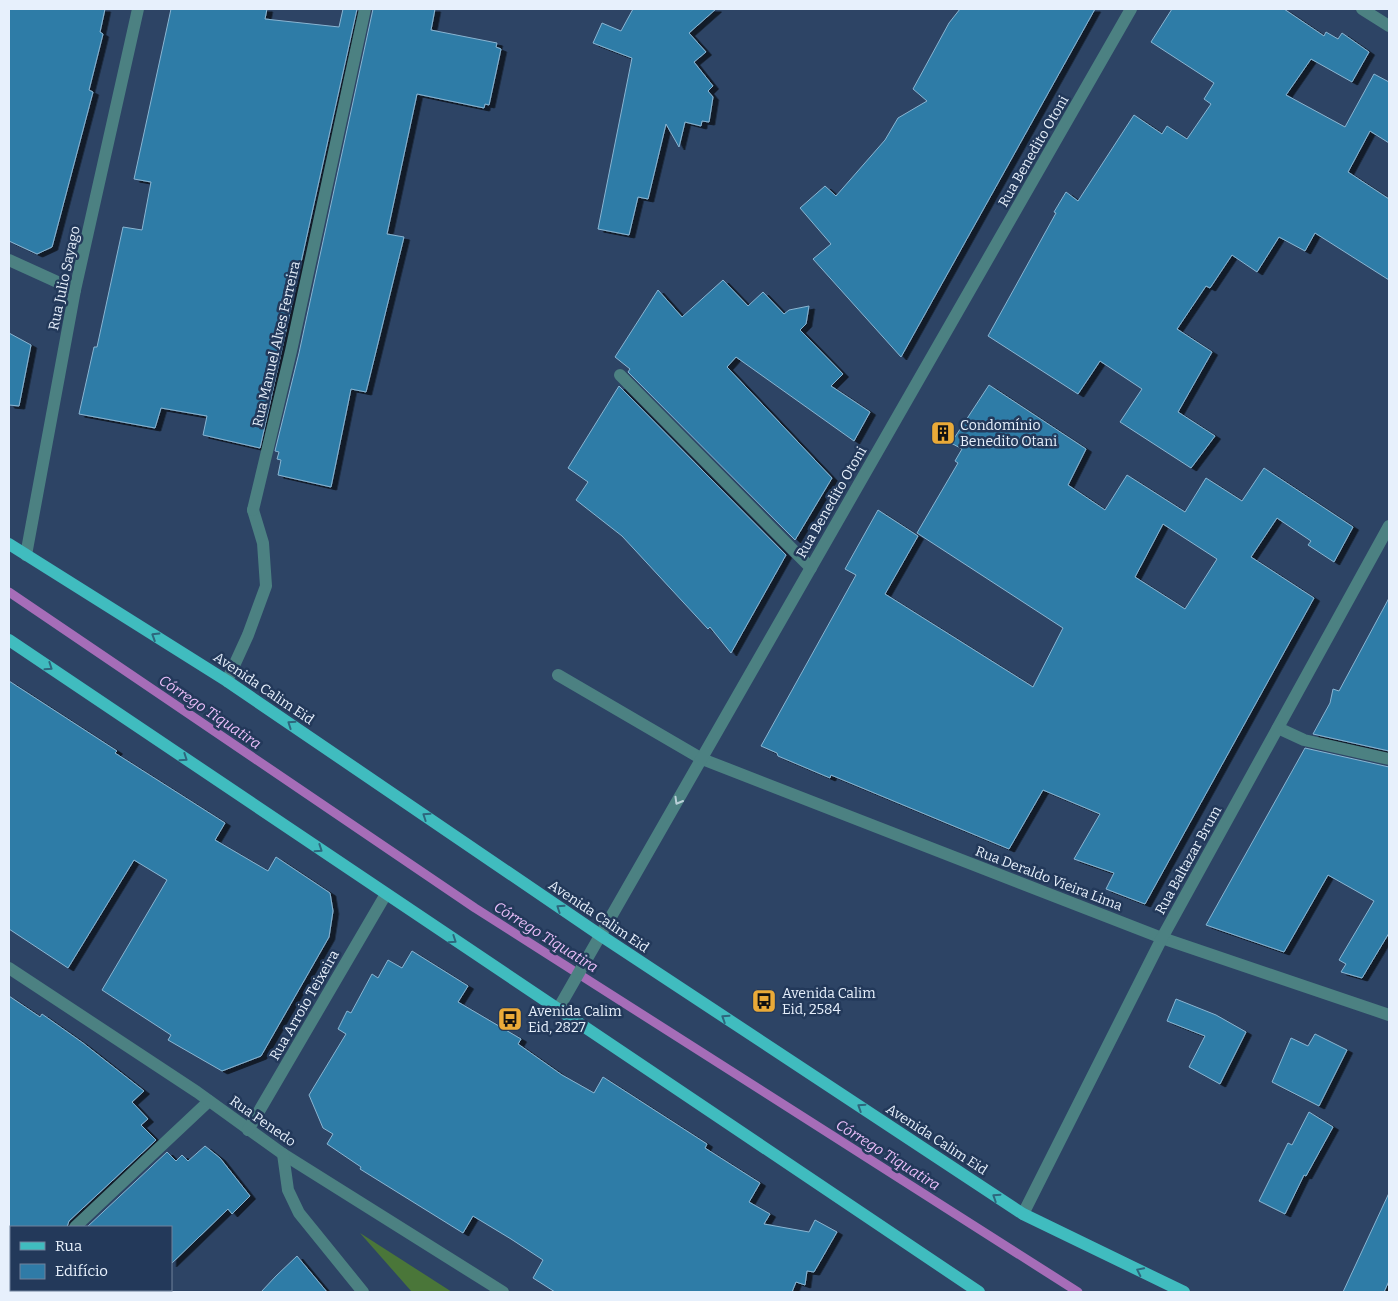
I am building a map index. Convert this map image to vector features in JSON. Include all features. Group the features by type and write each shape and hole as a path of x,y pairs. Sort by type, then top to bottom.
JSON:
{"main road":[{"name":"Avenida Calim Eid","path":"9,544 227,680 600,935 1023,1214 1184,1292"},
{"path":"9,640 979,1292"}],"street":[{"name":"Rua Julio Sayago","path":"26,555 75,290 138,9"},
{"name":"Rua Manuel Alves Ferreira","path":"227,680 248,635 266,586 262,542 253,510 293,341 365,9"},
{"name":"Rua Benedito Otoni","path":"557,1010 1131,9"},
{"path":"1362,9 1389,26"},
{"path":"9,260 75,290"},
{"path":"620,375 811,568"},
{"name":"Rua Baltazar Brum","path":"1023,1214 1162,938 1389,526"},
{"name":"Rua Deraldo Vieira Lima","path":"558,675 702,759 1162,938 1389,1015"},
{"path":"1278,728 1314,743 1389,759"},
{"name":"Rua Arroio Teixeira","path":"248,1130 386,894"},
{"name":"Rua Penedo","path":"9,968 209,1101 283,1154 503,1292"},
{"path":"76,1226 209,1101"},
{"path":"283,1154 288,1190 299,1213 363,1292"}],"green space":[{"path":"360,1233 452,1292 412,1292"}],"building":[{"path":"9,9 105,9 100,32 103,34 89,90 93,92 52,247 37,254 9,241"},
{"path":"171,9 267,9 265,19 339,27 343,9 357,9 260,448 203,435 207,416 161,408 155,428 79,414 94,347 97,347 123,227 142,230 151,182 134,179"},
{"path":"373,9 435,9 431,30 497,43 496,47 501,49 489,105 485,104 484,108 417,94 387,234 404,237 366,392 351,389 331,487 278,475 281,460 277,459 279,452 275,451 299,353"},
{"path":"633,9 716,9 689,33 706,52 694,62 713,86 708,91 713,97 709,122 702,121 701,126 685,122 679,147 666,124 648,199 638,197 629,235 598,229 632,58 593,43 602,23 621,31"},
{"path":"960,9 1095,9 901,357 813,259 831,244 800,208 825,186 836,196 885,140 898,118 927,101 913,89 949,23"},
{"path":"1172,9 1284,9 1324,36 1326,32 1338,39 1342,33 1369,52 1352,82 1311,59 1286,95 1345,127 1374,74 1389,82 1389,143 1370,131 1348,172 1389,199 1389,280 1315,233 1305,251 1279,237 1257,272 1232,255 1210,288 1206,286 1177,329 1212,352 1178,412 1215,436 1191,468 1120,422 1142,389 1100,361 1078,394 988,336 1066,192 1078,201 1134,115 1162,134 1167,126 1187,139 1211,104 1204,99 1214,83 1151,42"},
{"path":"723,280 748,306 763,292 784,314 789,310 809,306 806,324 800,330 843,374 831,386 870,412 854,441 736,357 727,367 832,478 795,540 628,372 630,369 615,357 658,290 682,317"},
{"path":"9,333 31,345 19,406 9,405"},
{"path":"989,385 1086,449 1068,485 1105,510 1127,475 1185,512 1206,478 1242,501 1264,468 1353,527 1334,562 1308,545 1311,541 1277,518 1251,557 1314,598 1145,904 1106,889 1114,873 1074,859 1100,814 1043,790 1009,849 831,775 830,778 778,756 777,753 761,746 856,575 845,569 878,510 918,536 885,594 1033,687 1063,628 917,533 958,463 955,461 962,449 951,443","holes":["1163,524 1217,559 1185,609 1135,577"]},
{"path":"619,386 786,555 731,653 710,627 708,629 622,536 576,500 588,482 568,468"},
{"path":"1389,598 1389,751 1313,734 1330,703 1333,689 1339,691"},
{"path":"9,681 117,751 115,753 225,823 215,840 268,871 276,857 330,893 333,911 329,937 261,1056 222,1071 168,1040 171,1035 102,990 167,880 134,860 68,968 9,929"},
{"path":"1305,748 1389,767 1389,933 1362,978 1341,972 1346,964 1339,960 1374,901 1328,875 1284,952 1206,925"},
{"path":"412,951 468,986 458,1002 521,1039 518,1044 562,1075 594,1093 603,1077 707,1144 705,1148 760,1183 749,1202 770,1214 764,1224 809,1232 815,1220 837,1232 814,1272 807,1271 805,1285 796,1282 792,1292 555,1292 533,1278 543,1260 511,1239 473,1216 463,1233 360,1169 361,1167 327,1144 333,1134 323,1128 309,1095 346,1034 338,1029 347,1011 351,1013 372,974 378,978 388,960 402,968"},
{"path":"9,996 40,1017 42,1014 83,1043 144,1091 132,1102 148,1119 141,1125 156,1140 69,1221 67,1226 9,1227"},
{"path":"1176,999 1216,1015 1246,1032 1220,1084 1189,1067 1205,1036 1167,1021"},
{"path":"1315,1034 1347,1050 1319,1106 1272,1082 1291,1038 1308,1046"},
{"path":"1309,1112 1333,1127 1306,1176 1304,1175 1285,1214 1259,1201 1288,1143 1292,1145"},
{"path":"205,1146 220,1158 250,1196 232,1214 228,1209 172,1263 172,1226 88,1226 167,1152 176,1161 182,1155 188,1161"},
{"path":"1389,1193 1389,1281 1384,1292 1343,1292"},
{"path":"297,1256 327,1292 261,1292 276,1276"}],"waterway":[{"name":"Córrego Tiquatira","path":"9,592 475,908 1078,1292"}],"place":[{"name":"Condomínio Benedito Otani","path":"943,433"},
{"name":"Avenida Calim Eid, 2584","path":"764,1001"},
{"name":"Avenida Calim Eid, 2827","path":"510,1019"}]}
